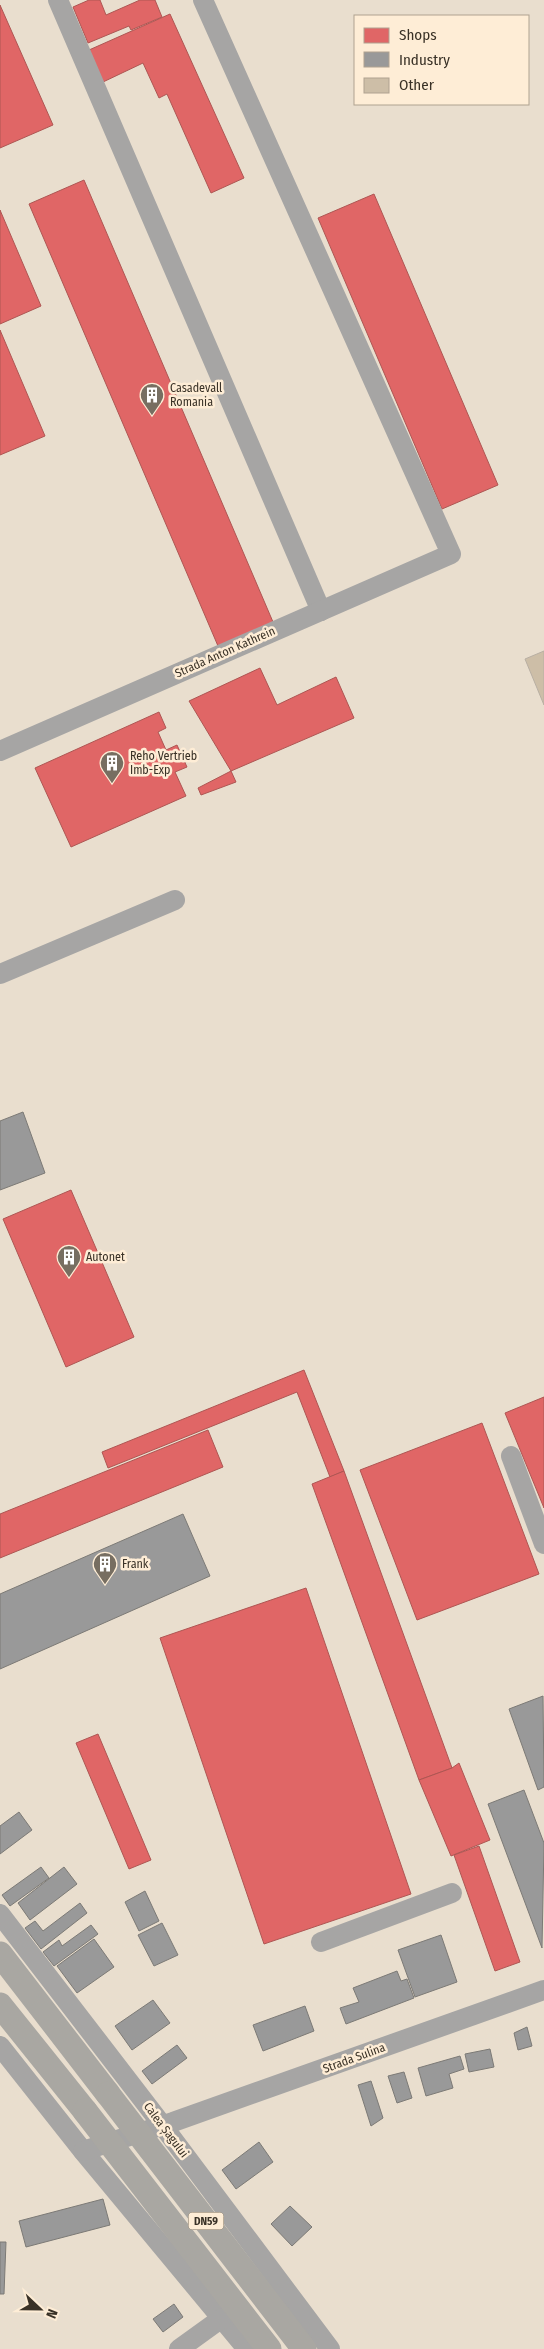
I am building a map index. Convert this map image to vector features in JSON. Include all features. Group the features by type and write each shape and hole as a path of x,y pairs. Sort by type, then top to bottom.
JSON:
{"main road":[{"name":"Calea Șagului","path":"0,1954 304,2349"},
{"name":"DN59","path":"0,2005 85,2111 269,2349"}],"street":[{"path":"58,0 321,611"},
{"name":"Strada Anton Kathrein","path":"0,751 451,554 203,0"},
{"path":"0,974 175,900"},
{"path":"511,1456 544,1544"},
{"path":"321,1942 452,1893"},
{"name":"Calea Șagului","path":"0,1914 163,2126 330,2349"},
{"name":"Strada Sulina","path":"83,2151 163,2126 544,1990"},
{"path":"0,2046 83,2151 247,2349"},
{"path":"179,2349 222,2318"}],"building: Shops":[{"path":"89,0 100,0 106,15 140,0 155,0 162,17 131,30 129,26 88,43 73,7"},
{"path":"0,5 53,125 0,148"},
{"path":"170,14 244,178 211,193 167,94 159,98 143,63 103,82 89,50"},
{"name":"Casadevall Romania","path":"84,180 276,629 221,653 29,204"},
{"path":"374,194 498,485 442,509 318,218"},
{"path":"0,210 41,306 0,324"},
{"path":"0,330 45,436 0,455"},
{"path":"260,668 277,705 336,677 354,718 231,771 189,701"},
{"name":"Reho Vertrieb Imb-Exp","path":"159,712 166,728 158,732 166,750 177,745 187,767 175,772 186,796 71,847 35,768"},
{"path":"231,771 236,782 201,795 198,788"},
{"name":"Autonet","path":"71,1190 134,1337 66,1367 3,1219"},
{"path":"304,1370 344,1471 330,1477 297,1392 108,1468 102,1452"},
{"path":"544,1397 544,1508 505,1413"},
{"path":"482,1423 539,1574 417,1620 360,1470"},
{"path":"208,1430 223,1467 0,1558 0,1514"},
{"path":"344,1471 452,1768 419,1780 312,1484"},
{"path":"306,1588 411,1894 264,1944 160,1638"},
{"path":"98,1734 151,1860 129,1869 76,1743"},
{"path":"459,1763 490,1840 451,1856 419,1780 452,1768"},
{"path":"479,1846 520,1962 495,1971 454,1855"}],"building: Industry":[{"path":"23,1112 45,1173 0,1190 0,1121"},
{"name":"Frank","path":"183,1514 210,1576 0,1669 0,1594"},
{"path":"543,1696 544,1787 538,1790 509,1709"},
{"path":"524,1790 544,1843 542,1948 488,1804"},
{"path":"19,1812 32,1830 0,1854 0,1826"},
{"path":"41,1867 49,1878 10,1906 2,1895"},
{"path":"64,1867 77,1884 30,1920 18,1903"},
{"path":"145,1891 159,1921 139,1931 125,1902"},
{"path":"80,1903 87,1913 41,1949 25,1928 35,1921 43,1931"},
{"path":"162,1923 178,1955 154,1966 138,1935"},
{"path":"91,1925 98,1934 54,1966 43,1952 59,1940 62,1946"},
{"path":"441,1935 457,1982 415,1997 398,1950"},
{"path":"94,1939 114,1967 77,1993 57,1966"},
{"path":"397,1971 401,1981 407,1979 414,1998 346,2024 340,2008 359,2002 353,1988"},
{"path":"153,2000 170,2023 132,2050 115,2026"},
{"path":"305,2006 314,2031 263,2051 253,2025"},
{"path":"527,2027 532,2046 518,2050 514,2033"},
{"path":"177,2045 187,2058 152,2084 142,2071"},
{"path":"490,2049 494,2067 469,2072 465,2054"},
{"path":"460,2056 464,2069 449,2074 453,2088 426,2096 418,2068"},
{"path":"404,2072 412,2098 397,2103 388,2076"},
{"path":"371,2081 383,2118 371,2126 358,2085"},
{"path":"259,2142 273,2162 236,2189 222,2170"},
{"path":"103,2199 110,2225 26,2247 19,2221"},
{"path":"290,2206 312,2227 292,2246 271,2224"},
{"path":"0,2242 6,2242 4,2294 0,2294"},
{"path":"174,2304 183,2317 163,2332 153,2319"}],"building: Other":[{"path":"544,651 544,705 525,659"}],"place":[{"name":"Casadevall Romania","path":"152,416"},
{"name":"Reho Vertrieb Imb-Exp","path":"112,784"},
{"name":"Autonet","path":"69,1278"},
{"name":"Frank","path":"105,1585"}]}
